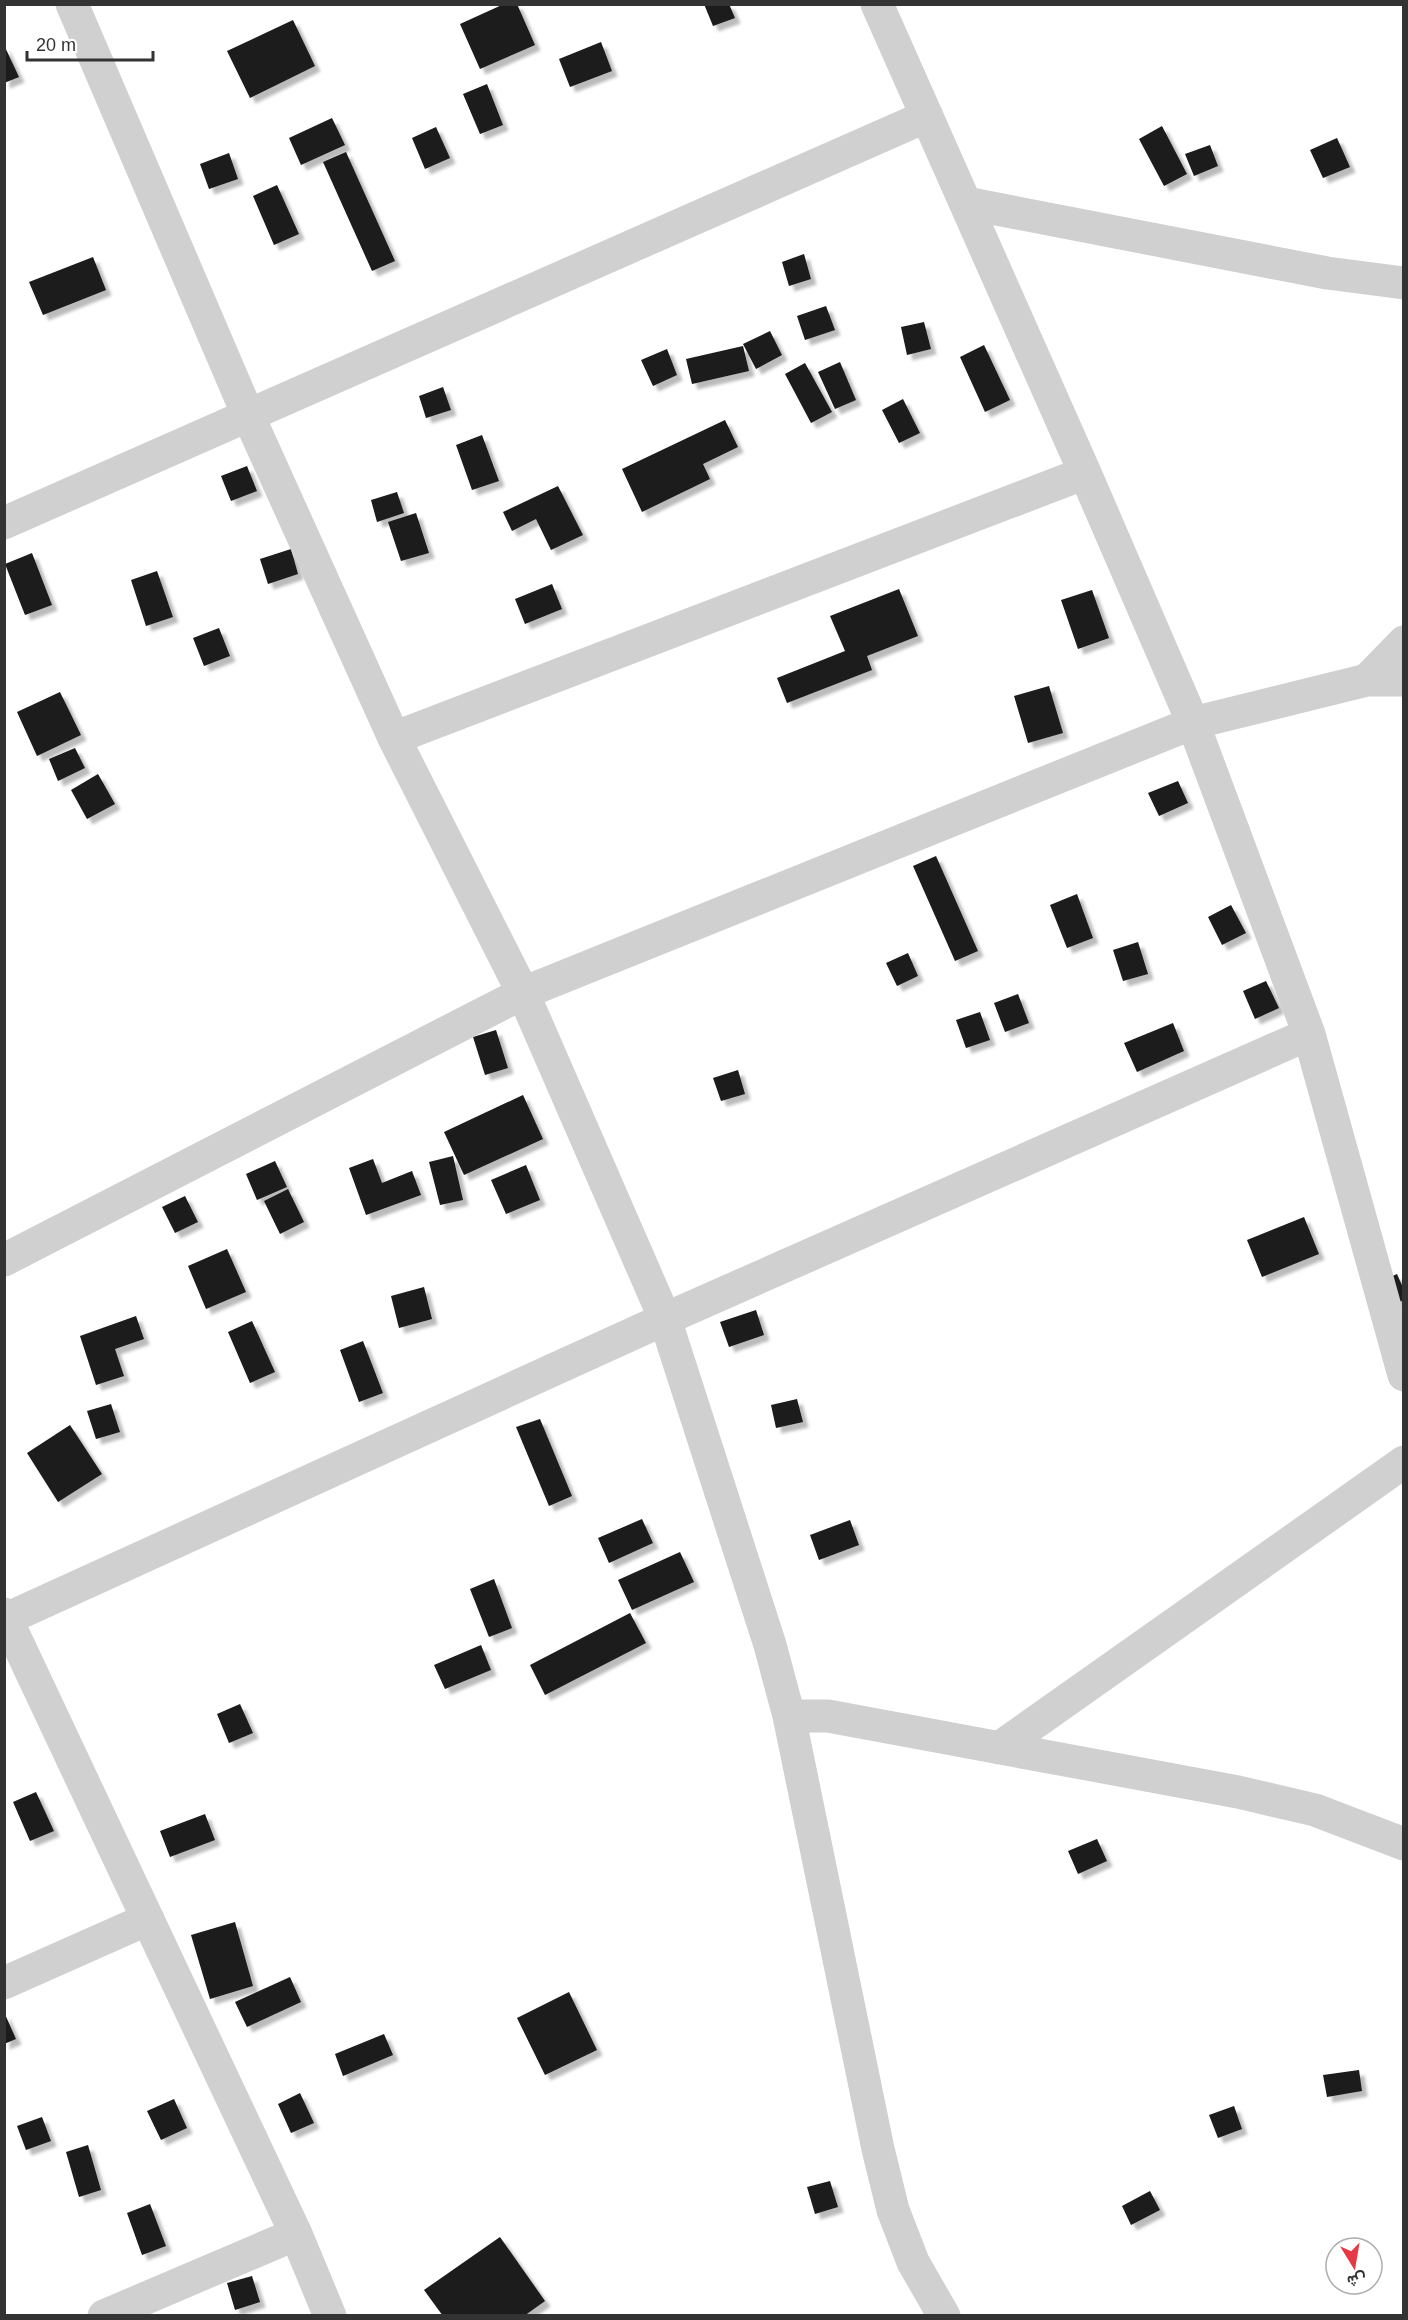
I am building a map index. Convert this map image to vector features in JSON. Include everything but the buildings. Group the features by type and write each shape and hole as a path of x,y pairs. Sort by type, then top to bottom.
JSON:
{"street":[{"path":"72,4 248,415 394,738 523,993 665,1319 770,1646 789,1716 878,2149 893,2210 913,2262 941,2315"},
{"path":"877,4 1193,723 1309,1035 1404,1375"},
{"path":"4,523 927,116"},
{"path":"966,203 1327,273 1404,283"},
{"path":"394,738 1085,473"},
{"path":"1367,680 1404,642"},
{"path":"4,1260 523,993 1193,723 1367,680 1404,680"},
{"path":"330,2316 296,2234 5,1618 665,1319 1309,1035"},
{"path":"999,1748 1404,1462"},
{"path":"789,1716 828,1716 1238,1792 1315,1810 1404,1844"},
{"path":"4,1983 148,1919"},
{"path":"104,2316 296,2234"}]}
